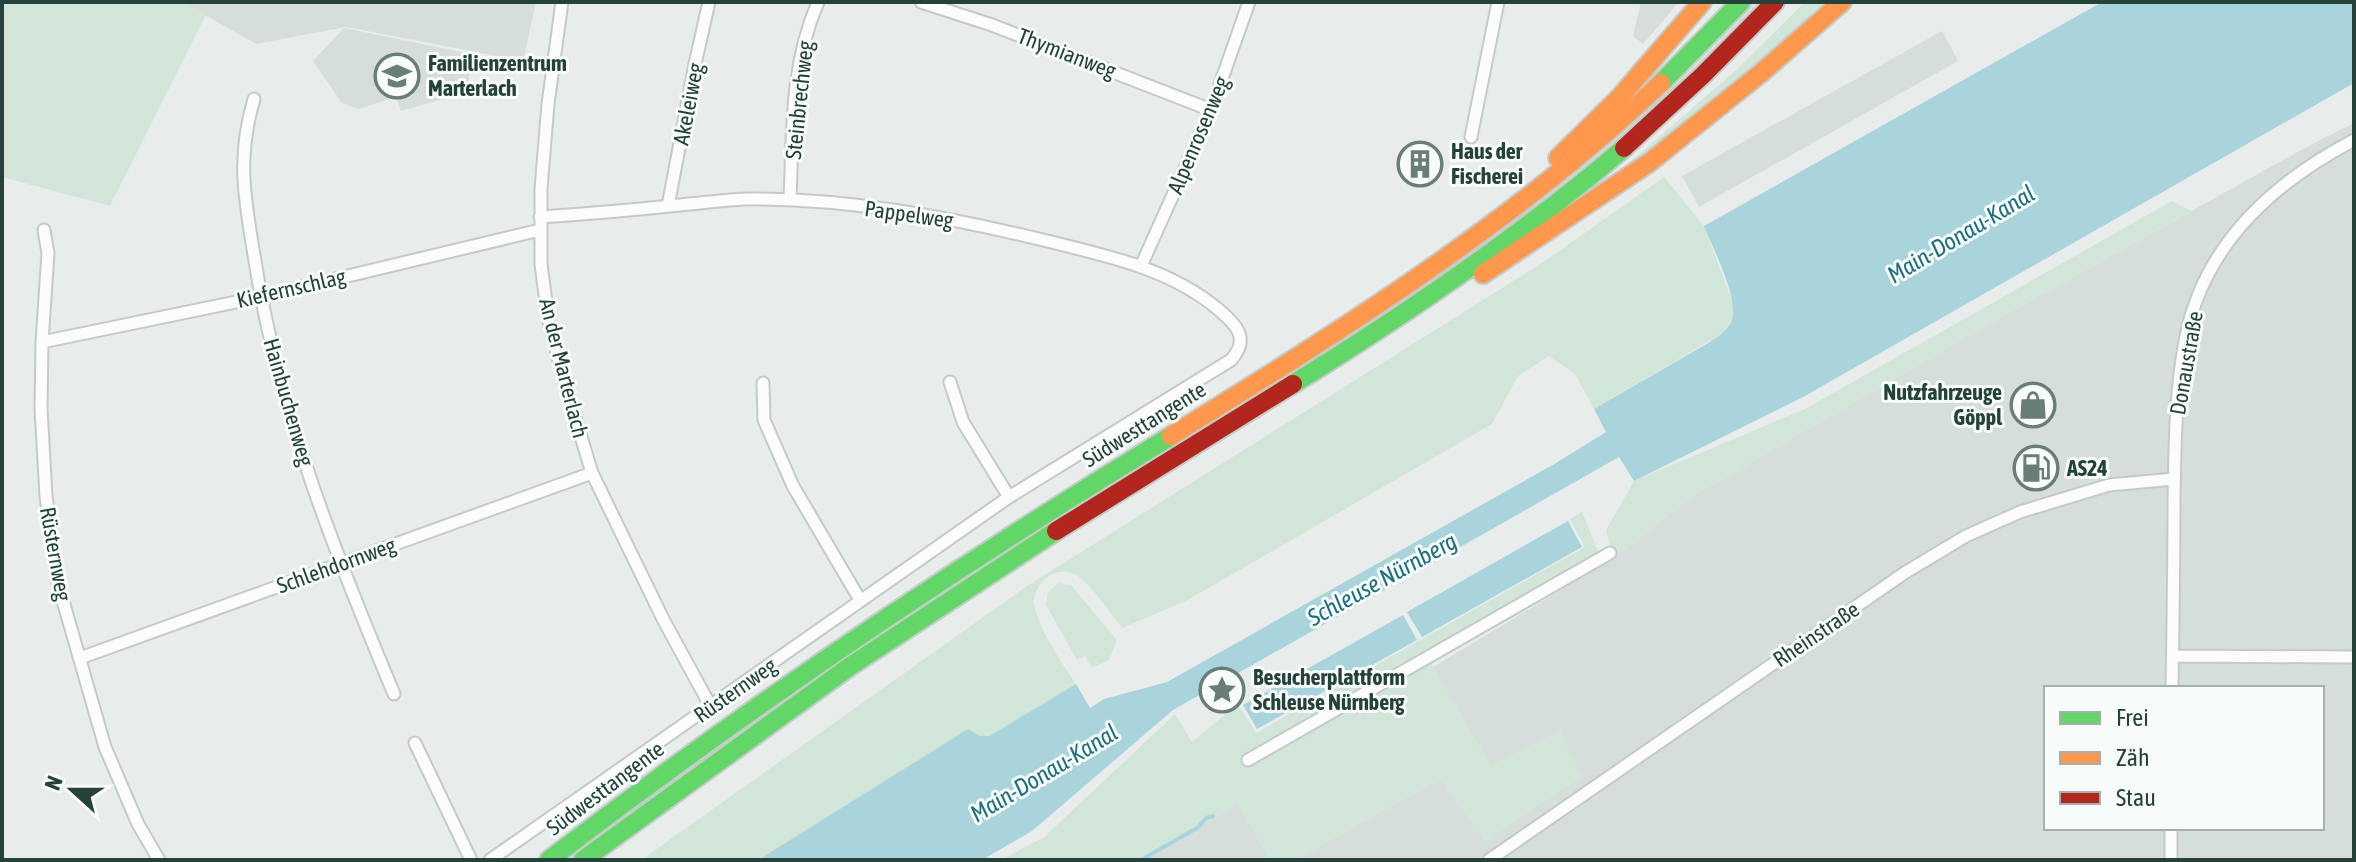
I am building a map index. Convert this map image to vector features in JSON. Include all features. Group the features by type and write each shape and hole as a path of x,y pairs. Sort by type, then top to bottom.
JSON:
{"highway":[{"path":"1503,217 1620,97 1702,2"},
{"name":"Südwesttangente","path":"549,860 711,739 868,629 1009,536 1364,314 1503,217 1612,128 1674,71 1741,2"},
{"name":"Südwesttangente","path":"583,860 741,743 898,634 1395,319 1495,250 1577,188 1668,108 1775,2"},
{"path":"1395,319 1427,312 1650,162 1750,82 1842,2"}],"street":[{"name":"An der Marterlach","path":"562,2 543,144 540,230 548,318 592,473 664,621 711,707"},
{"name":"Akeleiweg","path":"668,206 709,2"},
{"name":"Steinbrechweg","path":"790,199 799,57 804,35 818,2"},
{"name":"Thymianweg","path":"921,2 992,25 1211,110"},
{"name":"Alpenrosenweg","path":"1141,266 1211,110 1249,2"},
{"path":"1471,137 1498,2"},
{"name":"Hainbuchenweg","path":"254,99 246,126 243,187 260,297 291,422 341,564 394,694"},
{"name":"Donaustraße","path":"2172,686 2176,410 2186,335 2197,301 2211,272 2240,227 2274,191 2321,158 2354,140"},
{"name":"Pappelweg","path":"540,217 743,199 790,199 887,209 979,224 1141,266 1167,276 1201,295 1239,330 1240,343"},
{"name":"Rüsternweg","path":"44,230 48,253 41,409 46,496 57,580 105,747 138,824 159,860"},
{"name":"Kiefernschlag","path":"42,342 260,297 540,230"},
{"name":"Rüsternweg","path":"490,860 1009,497 1231,360 1239,351 1240,343"},
{"path":"950,382 963,422 1009,497"},
{"path":"763,383 764,420 793,486 860,600"},
{"name":"Schlehdornweg","path":"80,658 592,473"},
{"name":"Rheinstraße","path":"1489,860 1918,564 1966,536 2020,512 2109,485 2174,479"},
{"path":"1248,760 1610,553"},
{"path":"2173,656 2354,657"},
{"path":"415,743 471,860"},
{"path":"2171,830 2171,860"}],"shaded area":[{"path":"182,2 536,2 523,61 346,27 256,44"},
{"path":"1641,2 1679,2 1643,44 1633,36"},
{"name":"Familienzentrum Marterlach","path":"344,28 471,54 468,92 401,111 396,97 359,109 342,103 313,61"},
{"path":"1942,31 1958,61 1699,207 1682,176"},
{"path":"2354,123 2354,860 1294,860 1441,778 1485,841 1581,776 1490,766 1433,667 1614,558 1689,498 1974,332"},
{"path":"1238,802 1270,860 1144,860"}],"green space":[{"path":"2,2 182,2 206,15 110,206 2,177"},
{"path":"1752,2 1765,2 1698,70 1565,188 1431,285 1424,283 1705,52"},
{"path":"1805,2 1833,2 1697,119 1622,169 1735,71"},
{"path":"1664,177 1704,226 1734,306 1732,318 1724,332 1594,409 1575,374 1549,356 1518,376 1492,424 1186,601 1122,628 1078,576 1067,572 1052,574 1043,581 1034,602 1051,644 1076,684 989,736 980,736 968,729 758,860 641,860 1027,586 1545,261"},
{"path":"2172,201 2191,211 1974,332 1689,498 1614,558 1606,530 1634,481 1805,409"},
{"path":"1582,512 1599,553 1426,654 1490,766 1561,731 1581,776 1485,841 1441,778 1294,860 1270,860 1238,802 1144,860 1000,860 1043,838 1175,714 1192,742 1238,704 1256,733 1585,547 1570,519"},
{"path":"1058,583 1072,586 1117,640 1109,660 1092,668 1085,656 1077,660 1046,605 1048,592"}],"water":[{"path":"2102,2 2354,2 2354,83 1803,397 1634,481 1619,457 1173,710 1032,831 982,860 758,860 968,729 980,736 989,736 1076,684 1090,708 1104,699 1167,682 1606,432 1594,409 1708,343 1731,322 1733,313 1729,288 1704,226"},
{"path":"1568,521 1582,547 1422,637 1407,612"},
{"path":"1403,615 1417,640 1257,729 1243,705"}],"waterway":[{"path":"1141,860 1213,816"}],"traffic: fast":[{"path":"1661,83 1741,2"},
{"path":"1293,384 1463,272 1545,212 1624,148"},
{"path":"549,860 700,748 854,640 1011,536 1171,436"},
{"path":"583,860 849,667 1056,531"}],"traffic: slow":[{"path":"1558,158 1620,97 1702,2"},
{"path":"1483,274 1650,162 1761,73 1842,2"},
{"path":"1171,436 1425,272 1546,182 1661,83"}],"traffic: jam":[{"path":"1624,148 1703,75 1775,2"},
{"path":"1056,531 1293,384"}],"place":[{"name":"Familienzentrum Marterlach","path":"397,76"},
{"name":"Haus der Fischerei","path":"1420,164"},
{"name":"Nutzfahrzeuge Göppl","path":"2033,405"},
{"name":"AS24","path":"2036,468"},
{"name":"Besucherplattform Schleuse Nürnberg","path":"1222,690"}],"water label":[{"name":"Main-Donau-Kanal","path":"1961,234"},
{"name":"Schleuse Nürnberg","path":"1382,579"},
{"name":"Main-Donau-Kanal","path":"1044,773"}]}
